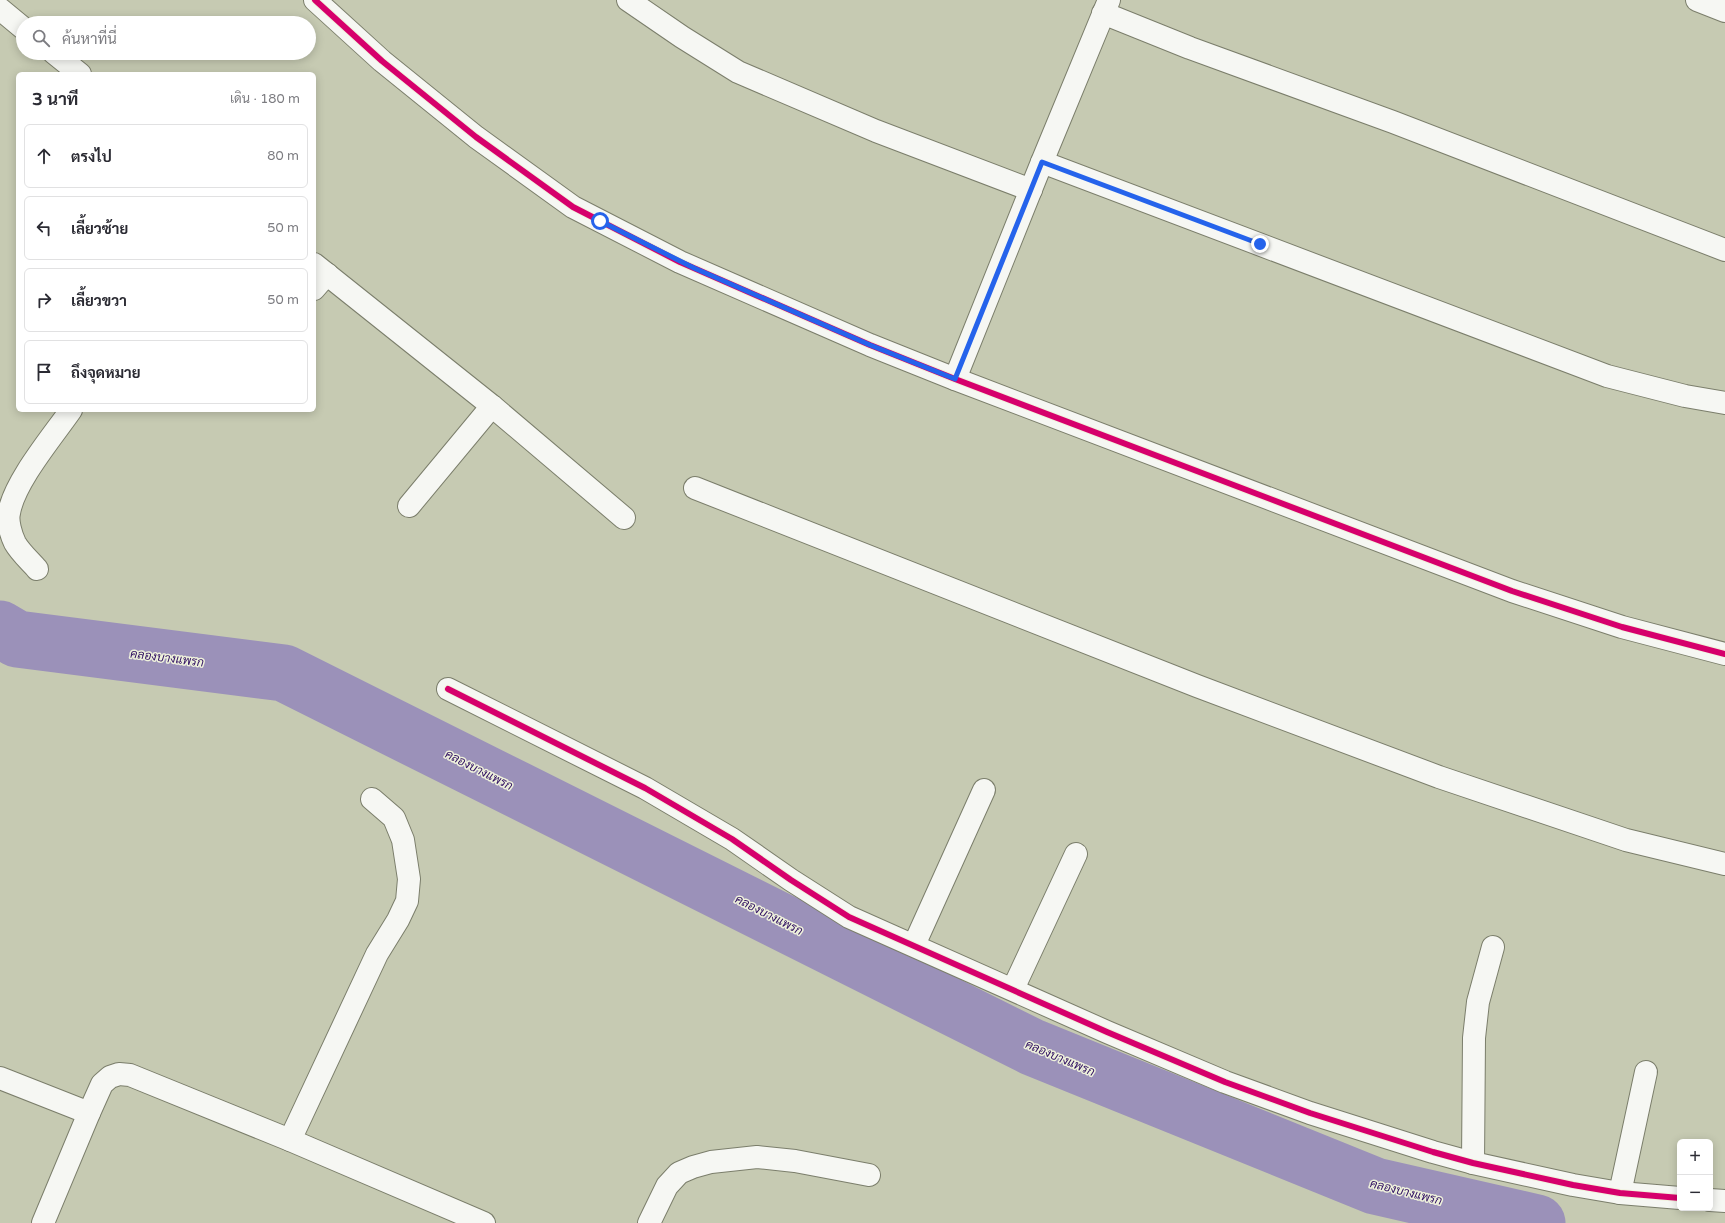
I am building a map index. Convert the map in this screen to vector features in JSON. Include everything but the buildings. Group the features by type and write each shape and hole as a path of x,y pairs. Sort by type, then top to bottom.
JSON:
{"street":[{"path":"315,0 382,61 465,127 573,207 687,265 870,345 955,379 1512,591 1622,627 1725,654"},
{"path":"628,0 682,37 738,72 876,131 1031,190"},
{"path":"1697,0 1725,11"},
{"path":"955,379 1106,7 1190,48 1393,122 1725,250"},
{"path":"1,11 16,23"},
{"path":"63,60 78,72"},
{"path":"1042,162 1606,376 1685,396 1725,403"},
{"path":"318,276 492,406 624,518"},
{"path":"409,506 492,406"},
{"path":"37,569 15,543 10,528 9,513 18,489 31,467 70,412"},
{"path":"695,488 1197,686 1439,777 1626,840 1725,864"},
{"path":"448,689 645,788 732,839 791,880 849,917 1107,1032 1224,1082 1310,1113 1433,1152 1473,1163 1573,1185 1620,1193 1677,1198"},
{"path":"914,945 984,790"},
{"path":"290,1140 377,954 398,920 407,901 409,879 403,840 394,818 372,799"},
{"path":"1013,989 1076,854"},
{"path":"1473,1163 1474,1038 1478,1002 1493,946"},
{"path":"1620,1193 1646,1072"},
{"path":"43,1223 102,1084 110,1077 119,1074 130,1075 290,1140 484,1223"},
{"path":"0,1078 89,1113"},
{"path":"649,1223 667,1186 679,1173 711,1162 757,1158 795,1161 869,1175"},
{"path":"1713,1200 1725,1201"}],"waterway":[{"name":"คลองบางแพรก","path":"0,629 17,639 284,673 1032,1047 1375,1186 1537,1223"}],"cycle path":[{"path":"315,0 382,61 476,137 573,207 680,262 870,345 955,379 1512,591 1622,627 1725,654"},
{"path":"448,689 645,788 732,839 791,880 849,917 1107,1032 1225,1082 1310,1113 1433,1152 1473,1163 1573,1185 1620,1193 1677,1198"}],"route":[{"path":"600,221 680,262 870,345 955,379 1042,162 1260,244"}]}
